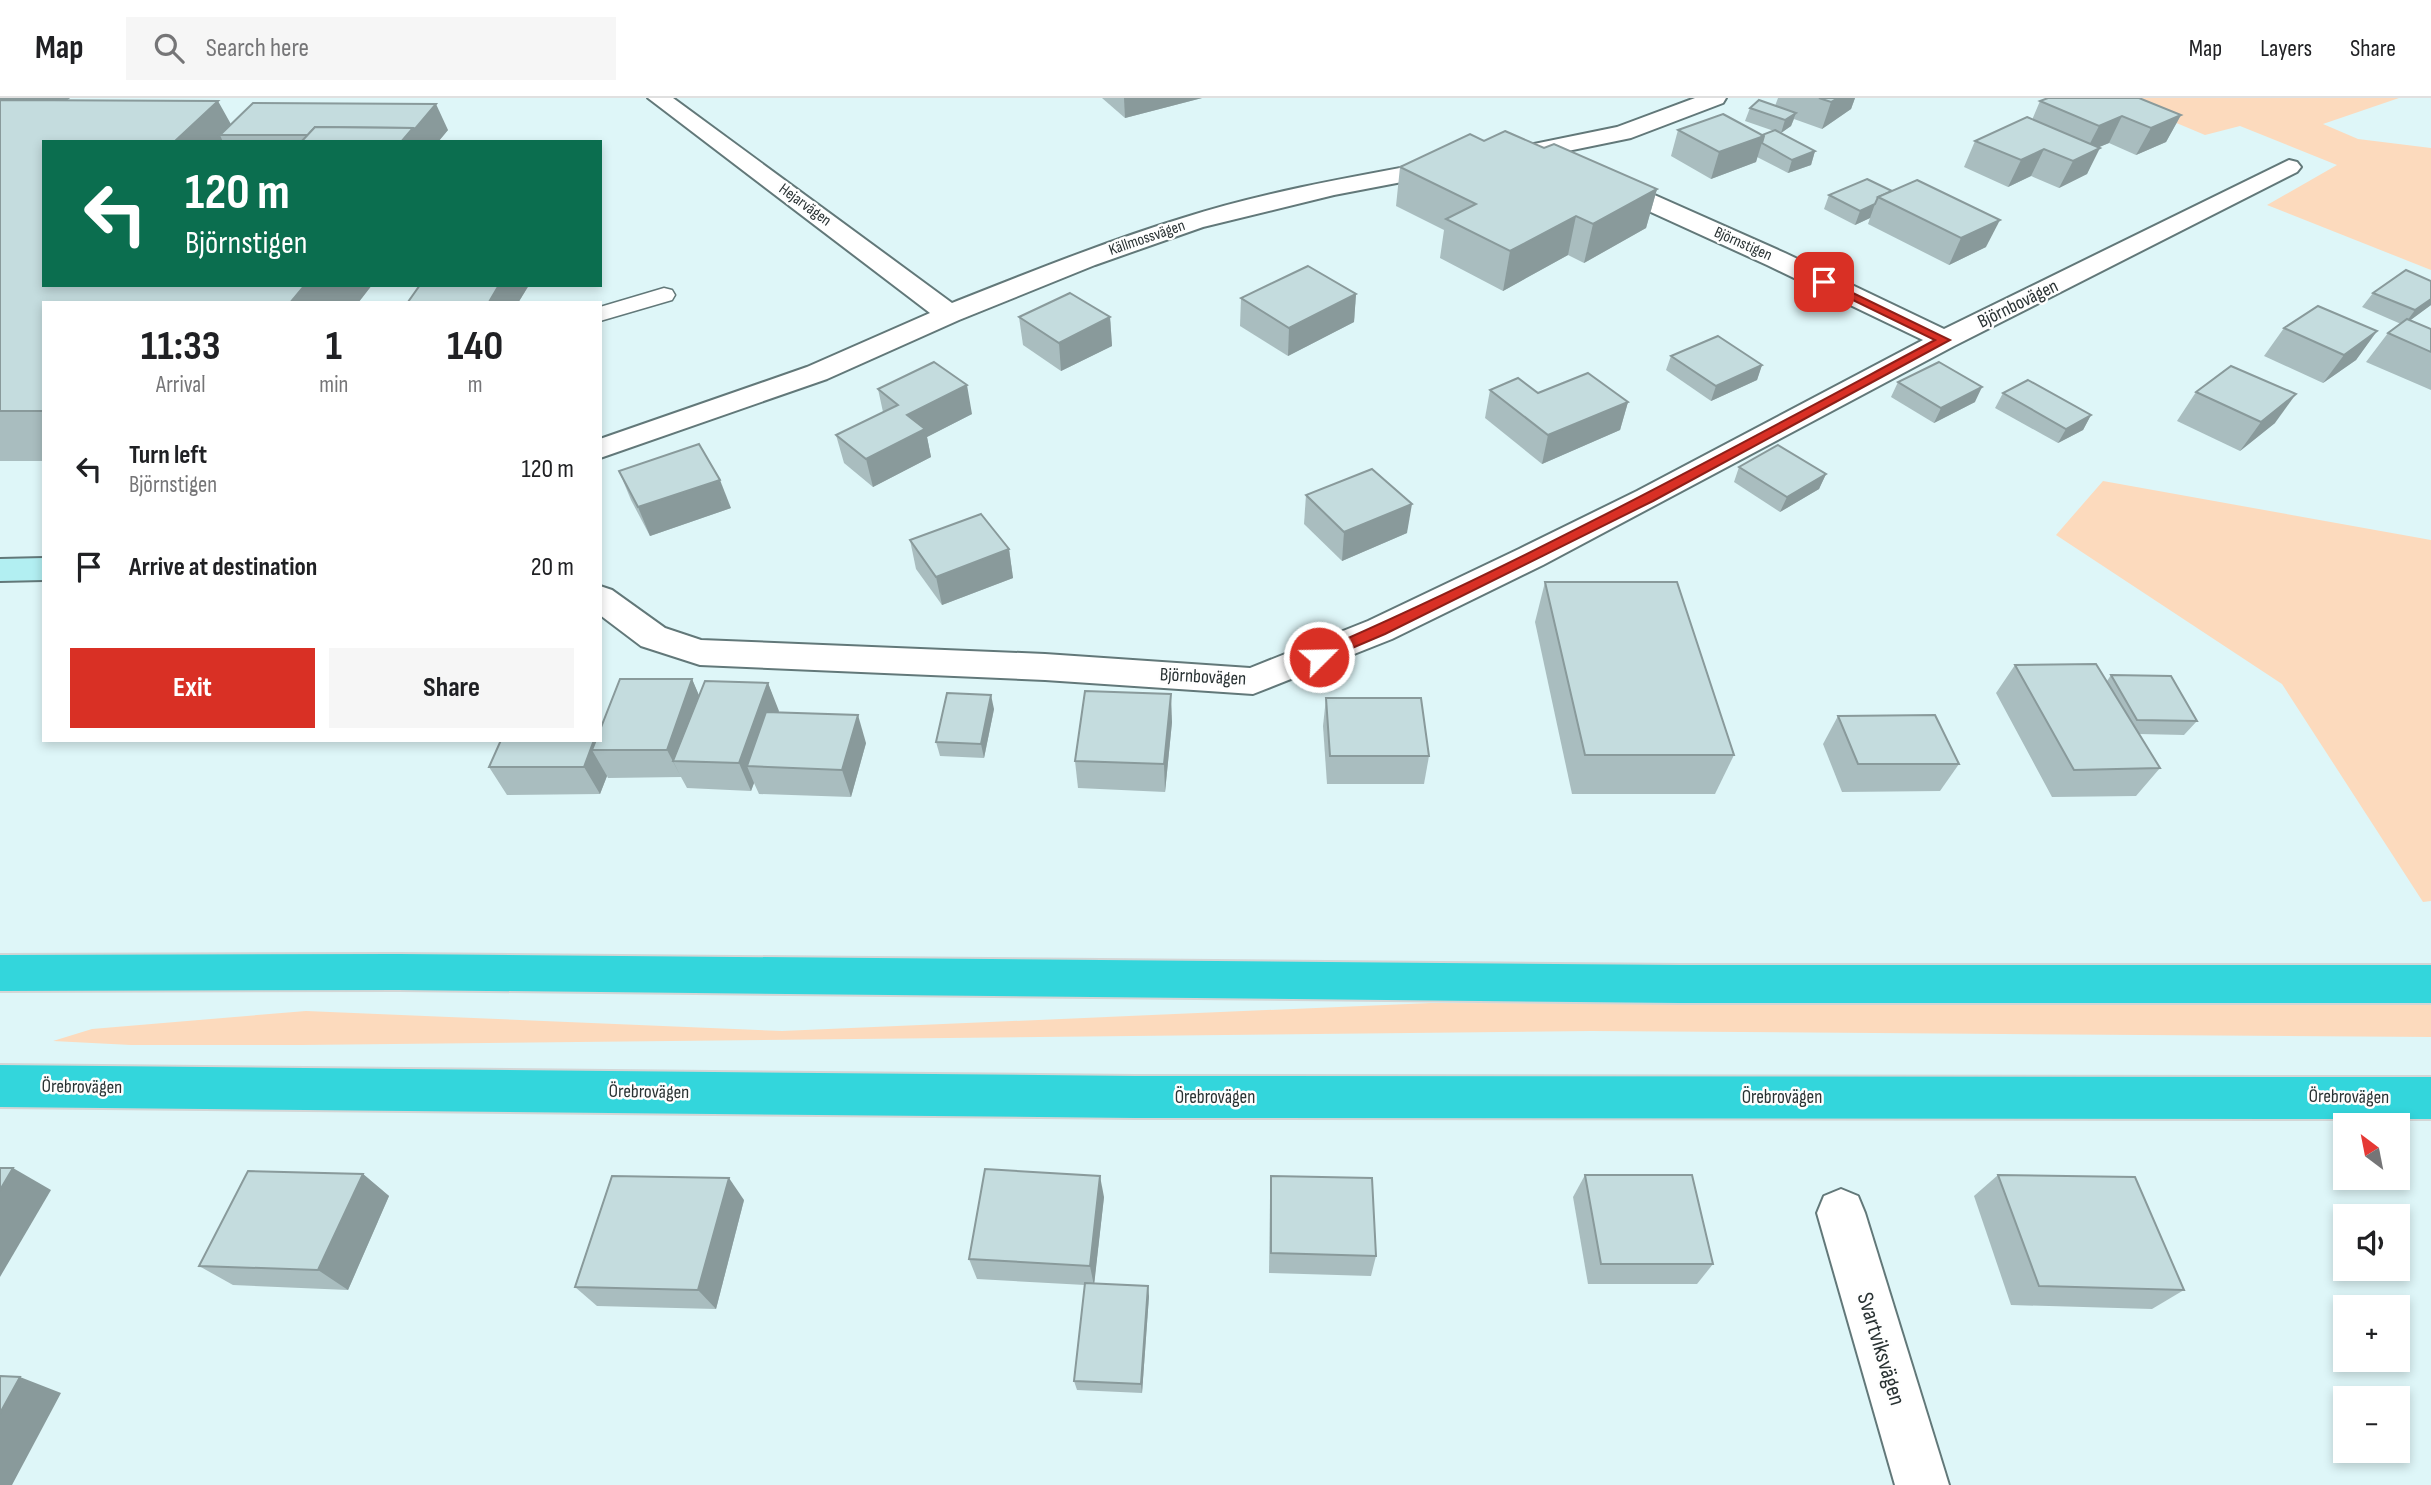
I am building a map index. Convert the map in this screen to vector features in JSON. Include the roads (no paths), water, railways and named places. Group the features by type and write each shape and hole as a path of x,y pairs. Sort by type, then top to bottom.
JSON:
{"highway":[{"path":"0,974 399,972 1680,984 2431,984"},
{"name":"Örebrovägen","path":"0,1086 1121,1097 2431,1098"}],"main road":[{"path":"0,570 42,569"}],"street":[{"name":"Hejarvägen","path":"659,98 949,314"},
{"name":"Källmossvägen","path":"602,448 817,373 949,314 1086,259 1194,222 1334,188 1474,161 1539,152 1623,133 1715,98"},
{"name":"Björnstigen","path":"1539,152 1776,259 1944,340"},
{"name":"Björnbovägen","path":"602,599 653,637 700,652 1045,667 1253,681 1380,630 1531,557 1648,498 1944,340 2289,167"},
{"name":"Svartviksvägen","path":"1841,1213 1922,1485"}],"lane":[{"path":"602,313 664,295"}]}
